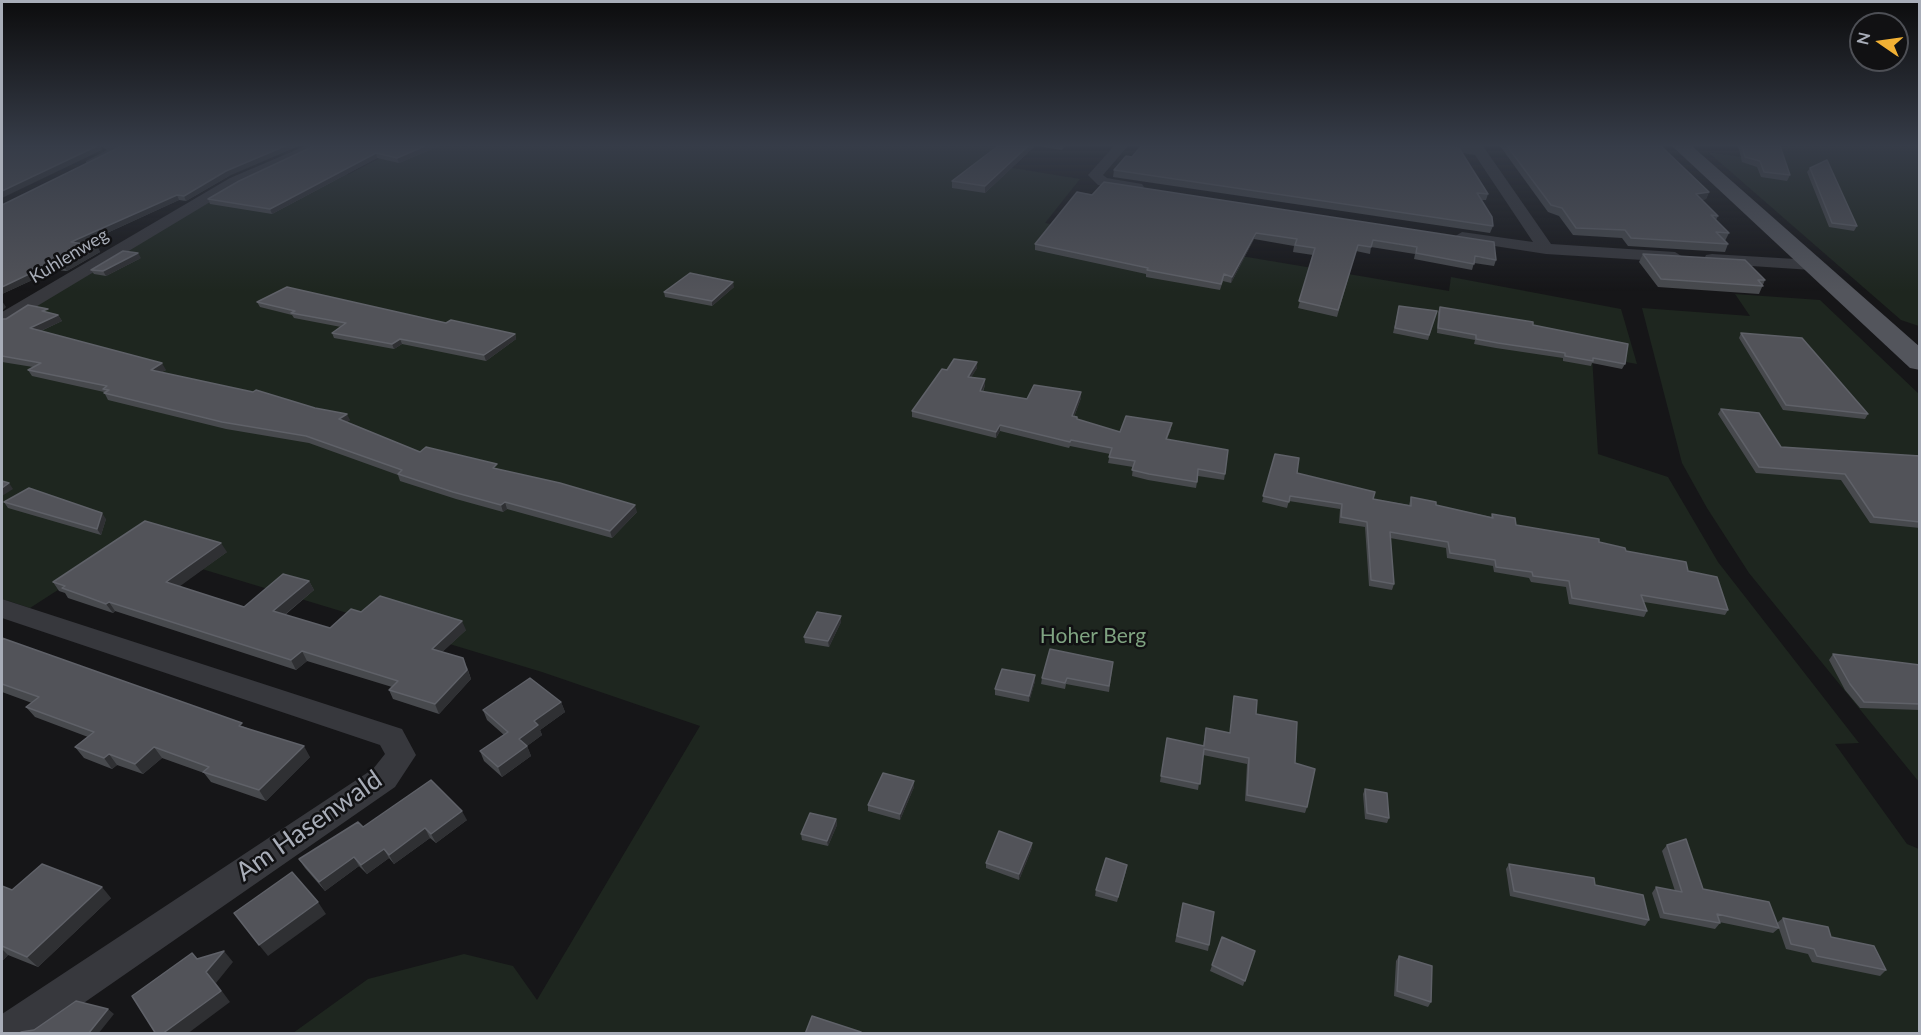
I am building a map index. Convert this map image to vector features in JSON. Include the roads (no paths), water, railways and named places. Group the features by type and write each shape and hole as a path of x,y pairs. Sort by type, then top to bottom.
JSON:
{"main road":[{"path":"1734,194 1920,363"}],"street":[{"name":"Kuhlenweg","path":"2,319 213,194"},
{"path":"1509,194 1546,249"},
{"path":"1449,235 1546,249 1812,265"},
{"name":"Am Hasenwald","path":"2,608 391,737 401,755 384,778 5,1034"}],"park label":[{"name":"Hoher Berg","path":"1093,636"}]}
